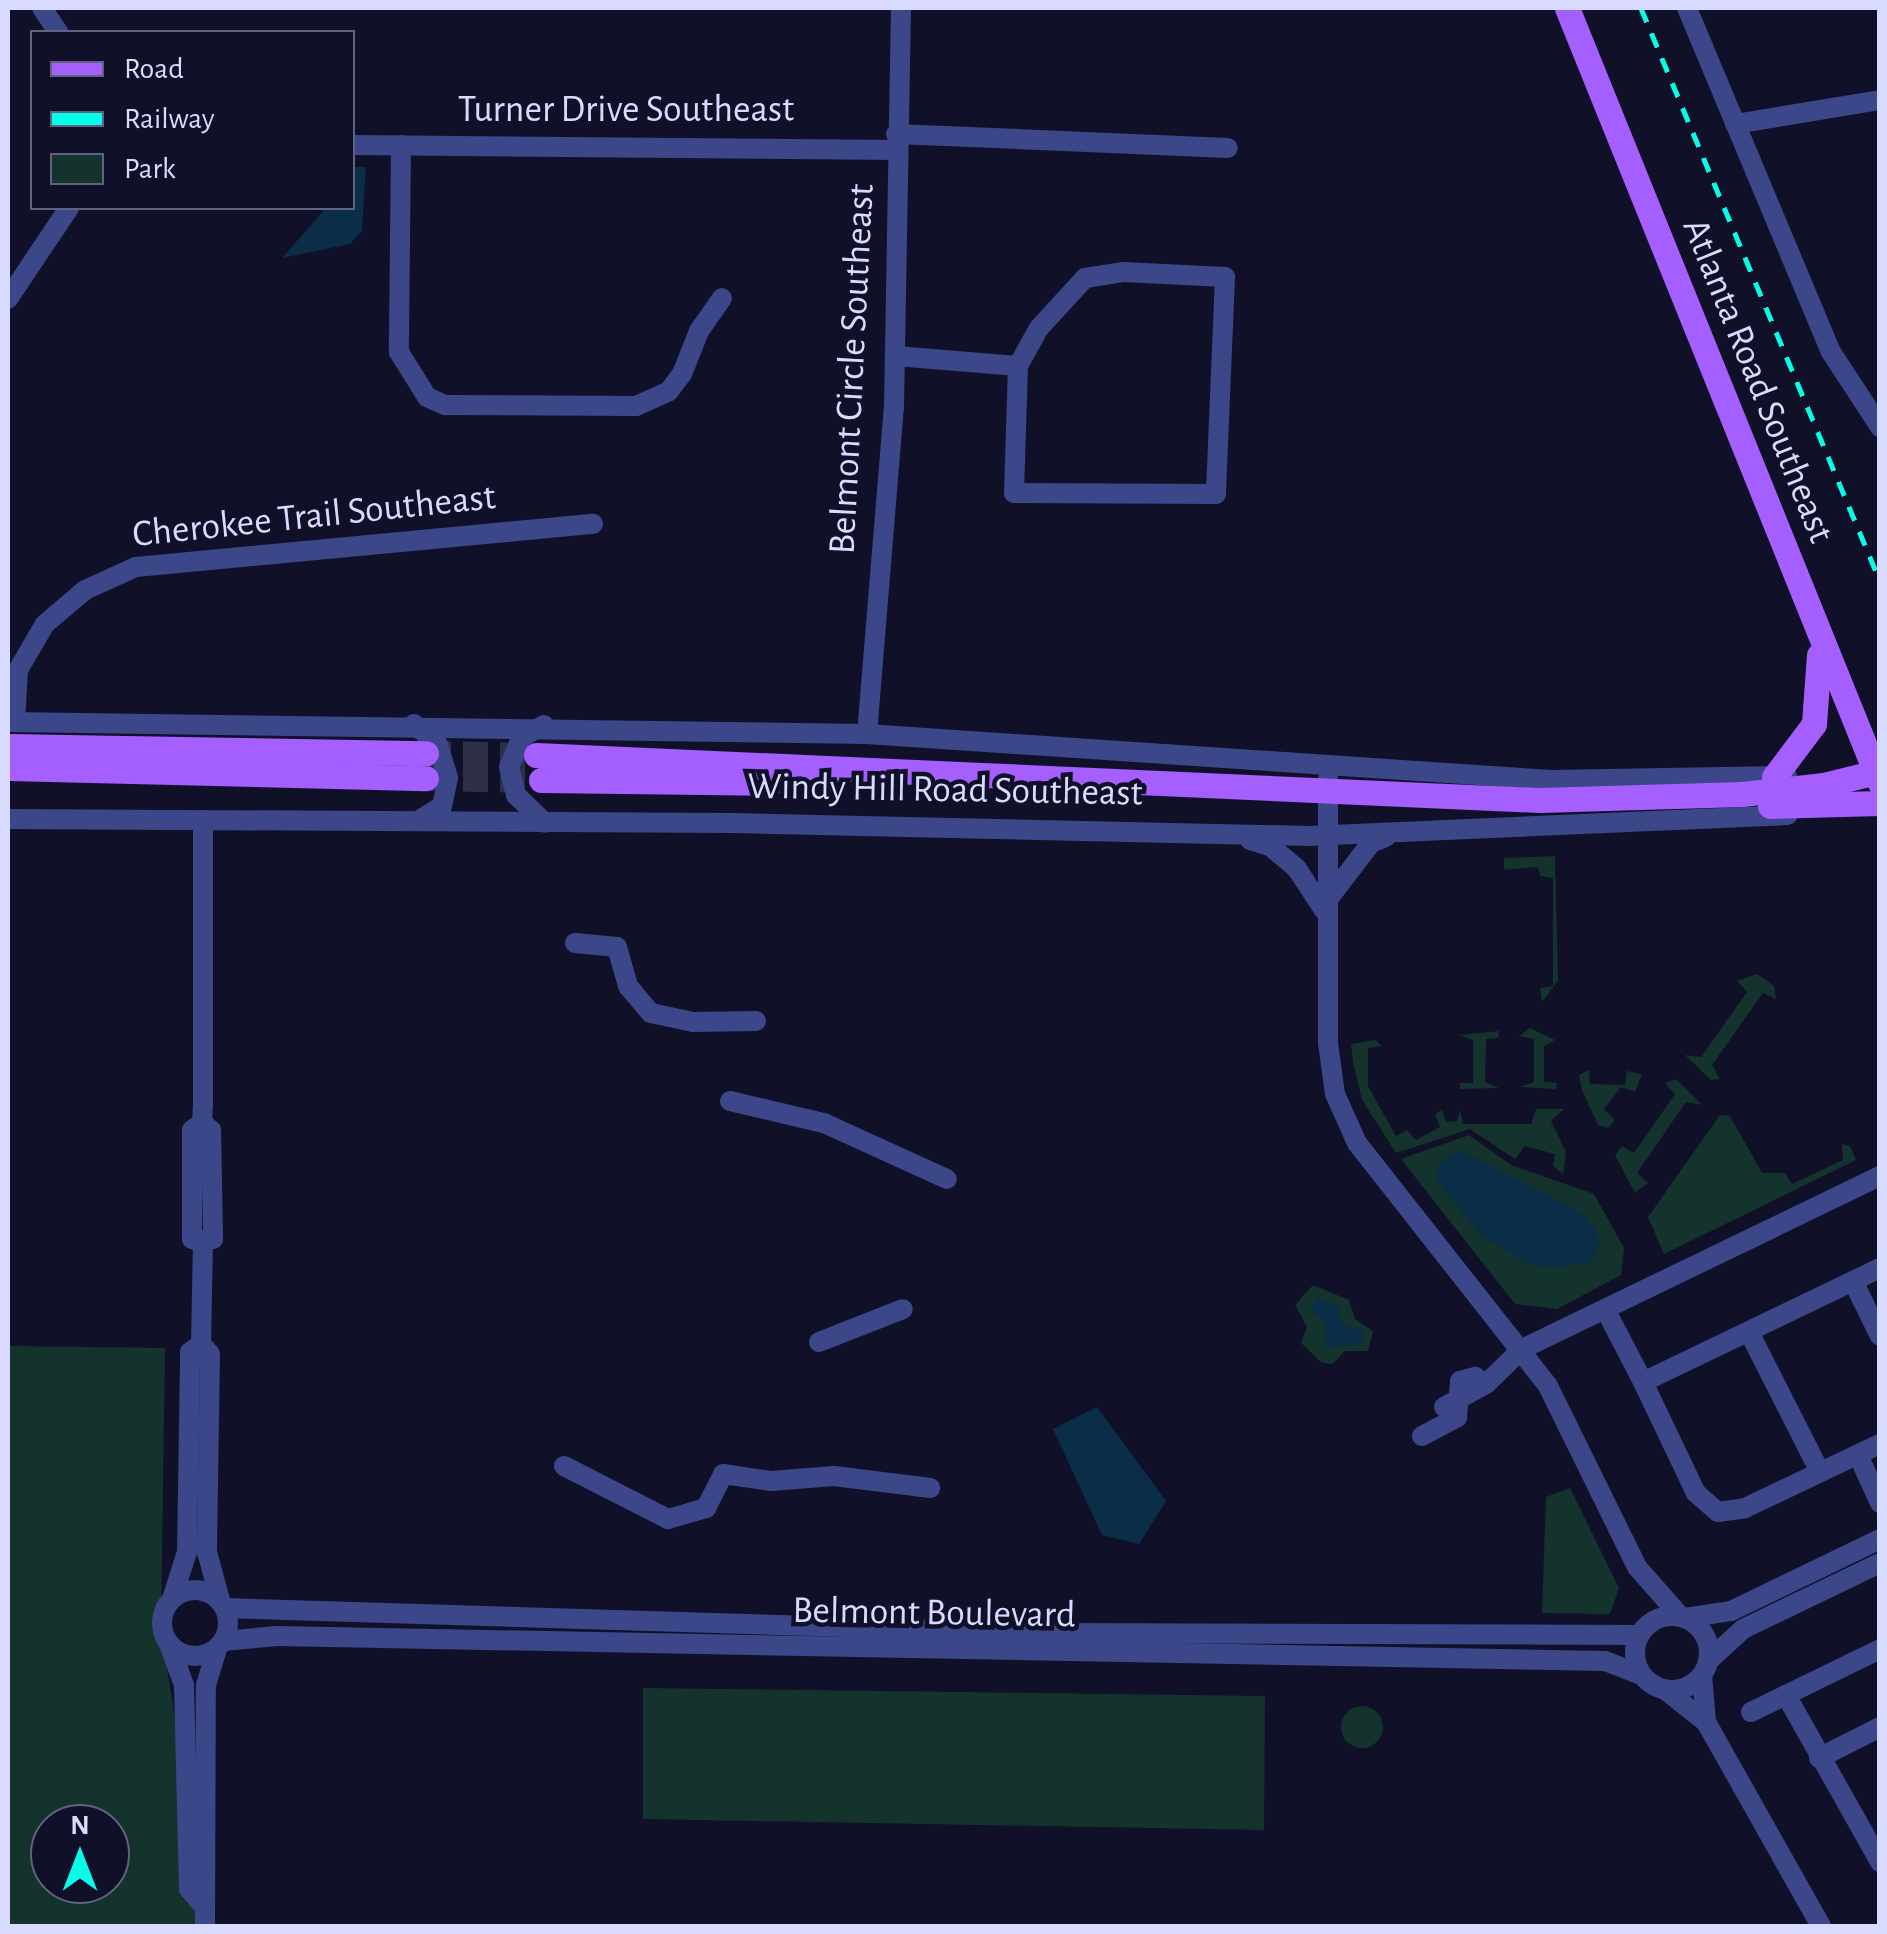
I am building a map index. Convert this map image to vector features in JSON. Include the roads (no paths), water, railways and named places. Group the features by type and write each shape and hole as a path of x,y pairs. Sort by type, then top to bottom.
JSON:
{"main road":[{"name":"Atlanta Road Southeast","path":"1567,8 1819,640 1878,775"},
{"path":"1774,777 1814,724 1819,640"},
{"path":"8,768 426,765 10,730"},
{"name":"Windy Hill Road Southeast","path":"1878,775 1824,786 1742,794 1540,800 539,768 1546,815 1880,803"}],"street":[{"path":"42,8 57,30"},
{"name":"Belmont Circle Southeast","path":"867,734 896,356 901,8"},
{"path":"1687,8 1831,352 1880,428"},
{"path":"1735,124 1880,100"},
{"name":"Turner Drive Southeast","path":"355,145 897,142 1228,148"},
{"path":"401,145 399,352 426,398 446,405 636,406 678,380 722,298"},
{"path":"8,299 68,210"},
{"path":"1123,272 1225,277 1216,494 1014,494 1018,366 1039,328 1085,278 1123,272"},
{"path":"896,356 1018,366"},
{"name":"Cherokee Trail Southeast","path":"10,730 18,670 45,624 85,590 136,567 593,524"},
{"path":"414,724 438,745 448,778 442,806 416,822"},
{"path":"545,823 516,796 509,767 521,738 546,724"},
{"name":"Windy Hill Road Southeast","path":"10,730 546,724 867,734 1328,771 1551,780 1878,775"},
{"path":"1328,771 1328,1061 1349,1126 1548,1386 1637,1567 1683,1617 1702,1630 1706,1722"},
{"name":"Windy Hill Road Southeast","path":"8,819 1236,835 1328,826 1394,834 1667,824 1880,803"},
{"path":"201,1903 209,1883 206,1685 229,1624 207,1552 210,1354 201,1344 203,1242 192,1239 192,1130 202,1123 203,820"},
{"path":"1328,908 1372,842 1394,834"},
{"path":"1236,835 1270,846 1328,908"},
{"path":"574,943 617,947 628,986 651,1013 693,1022 756,1021"},
{"path":"730,1101 824,1123 948,1179"},
{"path":"1422,1436 1456,1416 1450,1406 1460,1381 1475,1378 1486,1384 1522,1350 1880,1176"},
{"path":"1643,1382 1880,1268"},
{"path":"1852,1281 1880,1336"},
{"path":"1605,1309 1696,1493 1718,1512 1745,1508 1879,1446"},
{"path":"819,1342 903,1310"},
{"path":"1750,1332 1820,1472"},
{"path":"201,1344 190,1352 187,1552 162,1621 184,1685 189,1889 201,1903 205,1926"},
{"path":"1858,1455 1880,1503"},
{"path":"564,1466 668,1519 706,1508 723,1474 772,1481 834,1476 930,1488"},
{"path":"1640,1633 1659,1618 1731,1612 1880,1539"},
{"path":"1664,1689 1685,1688 1743,1629 1880,1563"},
{"path":"1637,1567 1640,1633 1634,1655 1642,1675 1706,1722 1821,1926"},
{"path":"172,1599 196,1590 222,1604"},
{"name":"Belmont Boulevard","path":"222,1604 1045,1633 1640,1633"},
{"name":"Belmont Boulevard","path":"220,1645 296,1636 1605,1661 1642,1675"},
{"path":"169,1644 190,1656 220,1645"},
{"path":"1751,1712 1880,1649"},
{"path":"1786,1695 1880,1862"},
{"path":"1820,1758 1880,1727"}],"water":[{"path":"355,167 366,167 362,231 350,244 282,258 324,210 355,210"},
{"path":"1459,1150 1579,1211 1596,1229 1599,1247 1590,1262 1552,1268 1526,1263 1481,1235 1437,1180 1437,1166"},
{"path":"1318,1298 1339,1306 1341,1324 1362,1330 1363,1345 1326,1347 1325,1322 1310,1310"},
{"path":"1097,1407 1166,1501 1139,1544 1102,1535 1053,1429"}],"tunnel":[{"path":"426,753 536,755"},
{"path":"426,778 541,780"}],"railway":[{"path":"1641,8 1880,581"}]}
